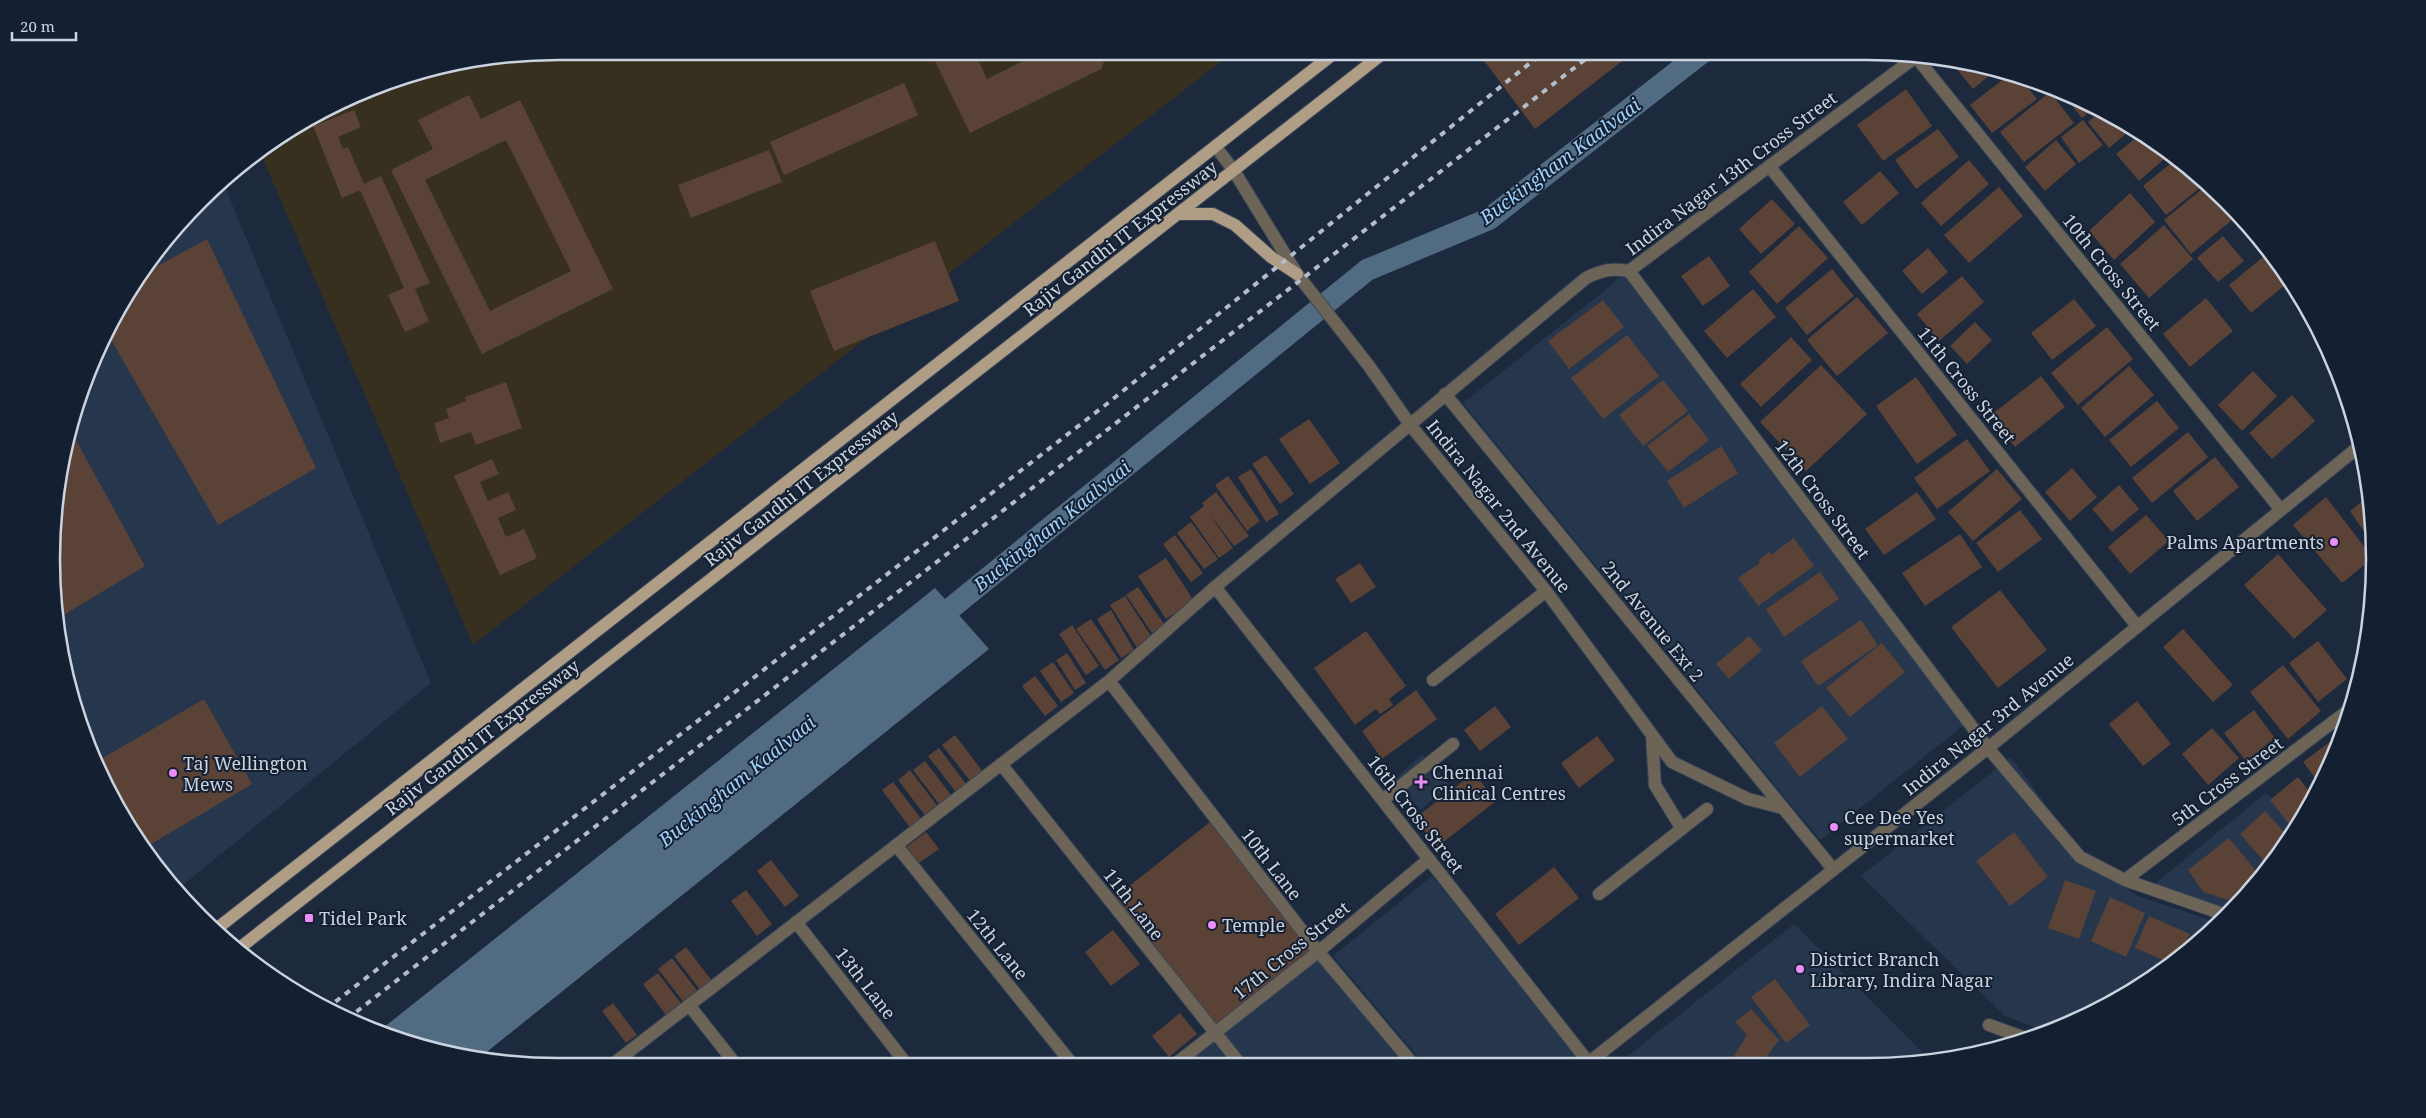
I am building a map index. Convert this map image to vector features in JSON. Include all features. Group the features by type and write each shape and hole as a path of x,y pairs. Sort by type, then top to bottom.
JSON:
{"main road":[{"name":"Rajiv Gandhi IT Expressway","path":"220,925 1326,60"},
{"name":"Rajiv Gandhi IT Expressway","path":"243,945 1375,60"},
{"path":"1179,214 1213,214 1235,225 1271,257 1297,274"}],"street":[{"name":"Indira Nagar 13th Cross Street","path":"621,1058 1109,681 1215,587 1411,426 1445,394 1586,278 1608,269 1629,271 1909,62"},
{"name":"10th Cross Street","path":"1923,63 2281,510"},
{"name":"Indira Nagar 2nd Avenue","path":"1216,147 1234,171 1297,274 1369,366 1411,426 1546,592 1672,762 1748,798 1784,808"},
{"name":"11th Cross Street","path":"1770,166 2137,626"},
{"name":"12th Cross Street","path":"1629,271 1988,748 2080,857 2125,880 2220,912"},
{"name":"2nd Avenue Ext 2","path":"1445,394 1833,869"},
{"name":"Indira Nagar 3rd Avenue","path":"1595,1058 1988,748 2354,451"},
{"name":"16th Cross Street","path":"1215,587 1585,1058"},
{"path":"1433,680 1546,592"},
{"name":"10th Lane","path":"1109,681 1318,952 1408,1058"},
{"name":"5th Cross Street","path":"2125,880 2341,716"},
{"path":"1652,735 1655,785 1682,829"},
{"path":"1383,800 1453,744"},
{"name":"11th Lane","path":"1002,764 1235,1058"},
{"path":"1599,894 1707,809"},
{"name":"12th Lane","path":"896,845 1067,1058"},
{"name":"17th Cross Street","path":"1183,1058 1318,952 1429,859"},
{"name":"13th Lane","path":"796,922 902,1058"},
{"path":"689,1005 731,1058"},
{"path":"1989,1025 2017,1035"}],"shaded area":[{"path":"559,60 1222,60 473,645 262,158 309,127 338,111 368,98 430,77 494,64"},
{"path":"225,188 431,683 182,886 144,836 111,780 98,750 77,688 64,624 61,592 61,526 64,494 77,430 98,368 111,338 127,309 163,255 206,206"},
{"path":"1622,274 1969,721 1820,840 1463,403 1608,288"},
{"name":"Chennai Clinical Centres","path":"1422,754 1449,785 1421,810 1394,780"},
{"path":"2011,757 2089,865 2138,896 2211,920 2171,955 2144,974 2088,1007 2037,1028 2005,1016 1861,876"},
{"path":"2266,793 2294,817 2263,863 2217,914 2146,891"},
{"path":"1432,876 1578,1057 1419,1058 1333,956"},
{"path":"1794,924 1925,1055 1867,1058 1625,1058"},
{"path":"1317,954 1405,1058 1238,1058 1219,1035"},
{"path":"1214,1034 1235,1058 1183,1058"}],"water":[{"path":"935,588 989,649 486,1053 430,1041 385,1027"}],"building":[{"path":"934,60 978,60 987,79 1025,60 1104,60 1101,69 970,133"},
{"path":"1484,60 1623,60 1535,129"},
{"path":"1956,69 1989,76 1973,89"},
{"path":"2003,79 2026,86 2037,99 1992,133 1970,105"},
{"path":"904,83 918,115 784,175 770,142"},
{"path":"1906,89 1932,126 1883,161 1857,125"},
{"path":"2048,94 2053,96 2074,123 2024,162 2000,132"},
{"path":"469,95 481,119 520,100 613,289 482,354 391,170 433,149 418,120","holes":["506,140 571,271 490,311 425,180"]},
{"path":"2070,103 2089,112 2082,118"},
{"path":"354,110 361,127 338,137 343,149 348,147 364,184 381,176 430,283 415,289 429,321 405,332 388,295 404,288 360,190 342,198 313,126"},
{"path":"2096,115 2127,133 2109,148 2088,122"},
{"path":"2083,120 2103,145 2079,163 2061,137"},
{"path":"1938,129 1959,157 1916,189 1895,160"},
{"path":"2135,139 2165,159 2139,181 2116,154"},
{"path":"2056,140 2076,164 2045,191 2025,167"},
{"path":"769,150 782,182 691,218 678,185"},
{"path":"1969,160 1989,184 1941,226 1921,203"},
{"path":"2171,163 2200,188 2166,215 2143,186"},
{"path":"1880,171 1899,193 1862,225 1843,202"},
{"path":"1999,187 2023,216 1969,263 1944,235"},
{"path":"2202,189 2232,220 2191,254 2164,220"},
{"path":"2130,193 2155,222 2114,260 2089,231"},
{"path":"1772,199 1795,224 1761,254 1739,229"},
{"path":"2164,225 2193,259 2149,298 2120,264"},
{"path":"1799,226 1828,258 1777,304 1749,272"},
{"path":"2223,236 2244,261 2218,282 2197,258"},
{"path":"207,239 316,468 218,525 111,339 127,309 154,268"},
{"path":"935,241 959,301 834,351 810,291"},
{"path":"1928,248 1948,272 1922,294 1902,271"},
{"path":"1709,256 1730,286 1703,306 1681,276"},
{"path":"2264,256 2284,286 2251,313 2229,285"},
{"path":"1832,269 1854,296 1807,335 1785,308"},
{"path":"1962,276 1984,302 1939,341 1917,314"},
{"path":"1753,289 1776,317 1727,358 1704,331"},
{"path":"1857,297 1888,333 1837,376 1807,340"},
{"path":"2206,298 2233,331 2190,367 2163,334"},
{"path":"2074,299 2096,326 2052,360 2031,333"},
{"path":"1603,300 1624,327 1569,369 1548,341"},
{"path":"1975,322 1992,340 1967,364 1950,346"},
{"path":"2107,327 2133,359 2078,405 2051,373"},
{"path":"1627,335 1659,376 1603,419 1571,378"},
{"path":"1791,337 1812,360 1761,407 1740,384"},
{"path":"1821,365 1867,414 1806,471 1760,422"},
{"path":"2129,366 2154,395 2105,437 2081,408"},
{"path":"2253,371 2277,396 2242,431 2218,405"},
{"path":"2041,376 2065,407 2015,447 1991,415"},
{"path":"1916,377 1957,435 1917,464 1876,406"},
{"path":"1663,380 1688,411 1643,446 1619,415"},
{"path":"506,382 522,428 476,445 471,432 440,443 434,423 449,418 446,409 466,401 465,397"},
{"path":"2292,395 2315,421 2272,459 2249,433"},
{"path":"2157,401 2179,428 2131,467 2109,440"},
{"path":"1689,414 1709,440 1668,472 1647,446"},
{"path":"1309,419 1340,463 1310,484 1279,439"},
{"path":"2188,432 2208,457 2152,503 2132,478"},
{"path":"75,438 145,566 63,615 60,559 61,526 64,494"},
{"path":"1967,439 1990,471 1937,509 1914,478"},
{"path":"1721,446 1738,473 1684,508 1667,481"},
{"path":"1266,455 1294,494 1280,504 1252,464"},
{"path":"2215,457 2239,487 2197,521 2173,491"},
{"path":"492,459 499,474 480,482 488,501 508,492 516,510 498,518 506,537 524,529 537,558 500,575 454,476"},
{"path":"2072,468 2097,497 2070,521 2045,492"},
{"path":"1251,469 1279,514 1266,522 1238,477"},
{"path":"1997,469 2022,499 1973,541 1948,512"},
{"path":"1228,476 1260,521 1247,531 1215,485"},
{"path":"2119,485 2139,509 2112,532 2092,509"},
{"path":"1216,492 1249,536 1234,546 1208,512 1233,548 1219,558 1190,517 1204,506 1202,503"},
{"path":"1917,492 1936,519 1884,555 1865,529"},
{"name":"Palms Apartments","path":"2326,497 2366,549 2366,564 2342,583 2293,525"},
{"path":"2363,501 2365,533 2350,511"},
{"path":"2020,510 2042,539 1998,572 1976,543"},
{"path":"2146,515 2169,541 2130,574 2108,547"},
{"path":"1191,522 1218,559 1204,569 1177,533"},
{"path":"1960,534 1982,567 1925,606 1902,573"},
{"path":"1175,535 1203,573 1191,582 1163,544"},
{"path":"1794,538 1814,566 1758,606 1738,578 1760,563 1758,560 1769,552 1771,555"},
{"path":"2278,554 2327,610 2294,639 2244,585"},
{"path":"1166,558 1194,601 1166,619 1138,576"},
{"path":"1360,563 1376,587 1351,603 1335,579"},
{"path":"1820,572 1839,599 1784,637 1766,609"},
{"path":"1138,587 1164,624 1152,633 1126,595"},
{"path":"2000,590 2047,650 1998,688 1951,627"},
{"path":"1125,596 1153,639 1138,649 1110,605"},
{"path":"1111,610 1134,650 1121,658 1097,619"},
{"path":"1091,619 1119,660 1105,670 1076,629"},
{"path":"1861,620 1878,645 1818,686 1801,661"},
{"path":"1072,625 1099,666 1086,675 1059,634"},
{"path":"2183,629 2233,685 2213,702 2163,647"},
{"path":"1366,631 1406,686 1389,699 1393,705 1380,714 1376,709 1355,725 1314,668"},
{"path":"1749,636 1762,650 1729,679 1716,664"},
{"path":"2318,641 2347,679 2318,702 2289,663"},
{"path":"1882,643 1905,672 1850,717 1826,688"},
{"path":"1067,653 1086,683 1075,690 1056,660"},
{"path":"1053,662 1074,693 1061,702 1040,671"},
{"path":"2283,665 2321,711 2288,739 2250,692"},
{"path":"1035,676 1058,706 1045,716 1022,686"},
{"path":"1416,690 1437,719 1382,759 1362,731"},
{"name":"Taj Wellington Mews","path":"204,699 252,784 150,845 111,780 102,759"},
{"path":"2137,701 2171,744 2143,766 2109,724"},
{"path":"1495,706 1511,727 1480,751 1464,730"},
{"path":"1822,706 1848,739 1800,777 1774,743"},
{"path":"2254,710 2275,738 2246,761 2224,733"},
{"path":"2212,728 2239,758 2208,785 2182,754"},
{"path":"955,735 983,772 971,782 942,745"},
{"path":"1597,736 1615,760 1579,788 1561,763"},
{"path":"2332,740 2316,779 2303,762"},
{"path":"939,748 969,788 959,796 928,756"},
{"path":"925,761 951,795 939,804 913,770"},
{"path":"910,770 939,808 927,818 898,780"},
{"path":"1474,773 1496,801 1437,847 1415,818"},
{"path":"2298,777 2309,791 2289,824 2270,800"},
{"path":"893,782 923,821 912,830 882,790"},
{"path":"2265,811 2284,832 2264,861 2240,834"},
{"name":"Temple","path":"1210,822 1312,950 1214,1028 1113,899"},
{"path":"926,832 939,849 916,865 904,849"},
{"path":"2014,832 2048,877 2010,906 1976,861"},
{"path":"2229,838 2256,871 2230,901 2203,892 2188,870"},
{"path":"771,860 799,896 785,907 757,871"},
{"path":"1554,867 1579,898 1519,945 1495,914"},
{"path":"2065,880 2096,891 2079,939 2048,928"},
{"path":"746,890 772,924 757,936 731,901"},
{"path":"2110,897 2145,913 2126,957 2091,941"},
{"path":"2149,916 2190,934 2186,942 2163,960 2135,948"},
{"path":"1113,930 1140,964 1111,986 1085,952"},
{"path":"686,947 713,982 701,991 674,956"},
{"path":"672,958 699,993 685,1004 658,969"},
{"path":"658,973 683,1006 668,1018 643,984"},
{"path":"1775,979 1810,1025 1786,1043 1751,997"},
{"path":"613,1003 637,1035 626,1043 602,1011"},
{"path":"1751,1009 1779,1040 1766,1058 1737,1058 1734,1056 1747,1035 1735,1022"},
{"path":"1180,1013 1197,1034 1169,1057 1152,1036"}],"waterway":[{"name":"Buckingham Kaalvaai","path":"929,626 1367,270 1489,219 1692,60"}],"railway":[{"path":"332,1004 1108,403 1534,60"},
{"path":"354,1014 1584,60"}],"place":[{"name":"Palms Apartments","path":"2334,542"},
{"name":"Taj Wellington Mews","path":"173,773"},
{"name":"Chennai Clinical Centres","path":"1421,782"},
{"name":"Cee Dee Yes supermarket","path":"1834,827"},
{"name":"Tidel Park","path":"309,918"},
{"name":"Temple","path":"1212,925"},
{"name":"District Branch Library, Indira Nagar","path":"1800,969"}]}
